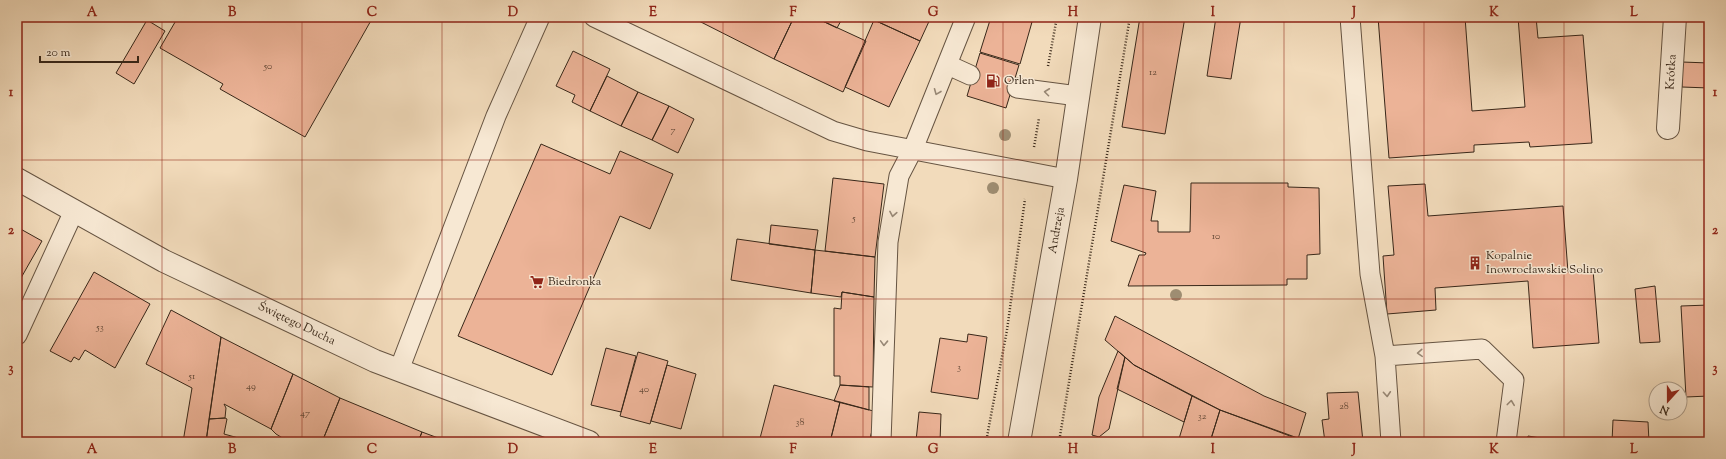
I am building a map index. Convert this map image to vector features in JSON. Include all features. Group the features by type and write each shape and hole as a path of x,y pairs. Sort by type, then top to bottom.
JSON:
{"street":[{"name":"Andrzeja","path":"1019,442 1066,179 1090,17"},
{"name":"Krótka","path":"1668,128 1675,17"},
{"name":"Świętego Ducha","path":"17,179 164,261 375,361 589,442"}],"lane":[{"path":"399,370 496,116 540,17"},
{"path":"594,17 833,132 867,141 1066,179"},
{"path":"881,442 888,242 899,176 914,149 966,17"},
{"path":"1350,17 1370,274 1385,356 1391,442"},
{"path":"948,65 970,75"},
{"path":"1017,88 1078,96"},
{"path":"17,334 74,211"},
{"path":"1385,356 1482,349 1514,380 1506,442"}],"path":[{"path":"986,442 1007,330 1029,172 1057,17"},
{"path":"1059,442 1130,17"}],"building":[{"path":"178,17 373,17 305,137 220,89 223,84 160,48"},
{"path":"691,17 794,17 774,59"},
{"path":"794,17 814,17 866,41 843,92 774,59"},
{"path":"814,17 843,17 837,28"},
{"path":"876,17 931,17 920,41 874,20"},
{"path":"991,17 1015,17 1032,22 1020,64 980,52"},
{"path":"1140,17 1185,17 1165,134 1122,127"},
{"path":"1216,17 1241,17 1231,79 1207,76"},
{"path":"1378,17 1465,17 1472,111 1525,107 1518,17 1536,17 1538,38 1583,35 1592,143 1530,147 1529,142 1474,145 1474,152 1389,158"},
{"path":"147,20 165,31 134,84 116,73"},
{"path":"874,20 920,41 889,107 845,87"},
{"path":"573,51 610,69 590,111 572,102 575,95 556,86"},
{"name":"Orlen","path":"980,53 1019,65 1006,108 967,96"},
{"path":"1682,62 1709,63 1709,88 1682,87"},
{"path":"607,76 638,92 621,126 590,111"},
{"path":"638,92 669,106 652,140 621,126"},
{"path":"669,106 694,119 678,153 652,140"},
{"name":"Biedronka","path":"541,144 610,174 620,151 673,174 650,229 620,216 552,375 458,336"},
{"path":"833,178 884,184 875,257 825,251"},
{"path":"1191,183 1288,183 1288,187 1319,188 1320,254 1307,255 1307,279 1287,279 1287,285 1128,286 1139,255 1145,255 1146,253 1111,241 1124,185 1156,191 1151,221 1158,221 1158,232 1190,232"},
{"name":"Kopalnie Inowrocławskie Solino","path":"1425,184 1428,216 1563,206 1568,272 1593,270 1599,343 1533,348 1528,281 1435,288 1436,310 1387,314 1383,256 1394,255 1388,186"},
{"path":"771,225 818,230 815,250 769,244"},
{"path":"17,227 42,241 17,285"},
{"path":"737,239 815,250 811,293 731,280"},
{"path":"815,250 875,257 874,297 842,292 841,297 811,293"},
{"path":"94,272 150,304 115,368 85,350 79,360 74,357 71,362 50,351"},
{"path":"1655,286 1660,342 1640,343 1635,289"},
{"path":"842,292 874,297 873,387 840,385 840,376 834,376 834,308 841,309"},
{"path":"1709,305 1709,396 1688,397 1688,381 1685,381 1681,306"},
{"path":"171,310 221,337 206,442 183,442 192,388 146,364"},
{"path":"1115,316 1264,396 1306,413 1298,439 1220,410 1134,365 1105,340"},
{"path":"968,334 987,337 978,399 931,392 940,338 967,342"},
{"path":"221,337 293,374 271,429 224,404 226,408 225,418 209,419"},
{"path":"606,348 636,356 621,412 591,405"},
{"path":"1118,351 1125,357 1109,429 1099,437 1092,435 1099,397"},
{"path":"638,352 668,361 650,424 620,416"},
{"path":"1125,357 1134,365 1192,396 1184,422 1117,389"},
{"path":"667,365 696,374 681,429 651,421"},
{"path":"293,374 340,398 322,442 289,442 271,429"},
{"path":"774,385 840,402 830,442 759,442"},
{"path":"840,385 869,387 869,410 834,401"},
{"path":"1358,392 1363,442 1325,442 1322,420 1329,419 1327,393"},
{"path":"1192,396 1220,410 1210,442 1178,442"},
{"path":"340,398 422,432 418,442 322,442"},
{"path":"840,402 877,412 869,442 830,442"},
{"path":"1220,410 1306,441 1306,442 1210,442"},
{"path":"919,412 941,414 940,442 916,441"},
{"path":"209,419 227,419 224,434 253,442 206,442"},
{"path":"1613,420 1648,422 1649,442 1612,442"},
{"path":"422,432 449,442 418,442"},
{"path":"1528,436 1564,442 1527,442"}],"place":[{"name":"Orlen","path":"993,81"},
{"name":"Kopalnie Inowrocławskie Solino","path":"1475,263"},
{"name":"Biedronka","path":"537,282"}]}
